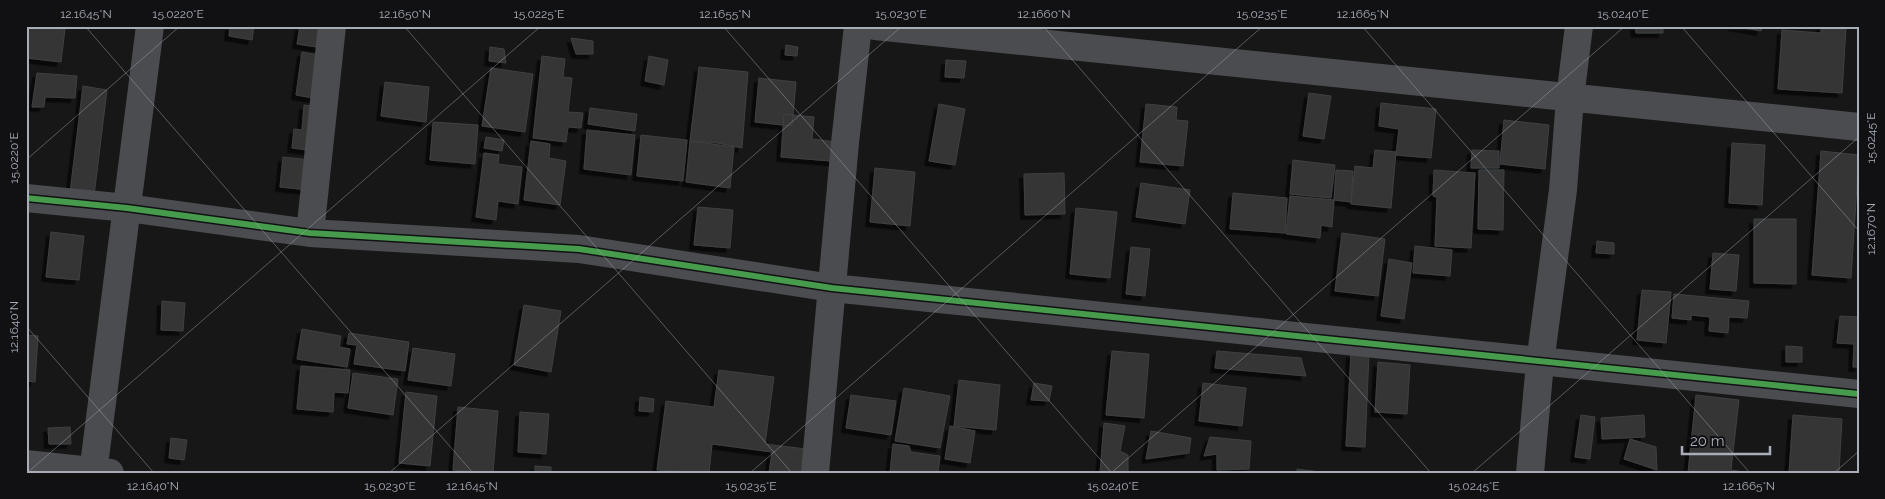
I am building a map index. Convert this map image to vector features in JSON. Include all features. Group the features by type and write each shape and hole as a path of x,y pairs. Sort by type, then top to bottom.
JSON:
{"street":[{"path":"26,464 99,472 127,208 150,26"},
{"path":"310,233 332,26"},
{"path":"815,473 845,143 858,26"},
{"path":"875,26 1859,127"},
{"path":"1530,473 1540,363 1563,190 1570,98 1579,26"},
{"path":"26,198 127,208 310,233 579,249 832,288 1540,363 1859,394"}],"building":[{"path":"26,26 65,29 61,62 26,58"},
{"path":"230,26 254,26 252,40 229,36"},
{"path":"300,26 326,26 323,48 297,44"},
{"path":"1635,26 1663,26 1663,33 1636,33"},
{"path":"1732,26 1762,26 1761,31"},
{"path":"1821,26 1846,28 1842,93 1778,89 1782,30 1821,33"},
{"path":"571,38 593,41 593,54 576,54"},
{"path":"786,45 798,47 797,56 785,55"},
{"path":"490,47 504,49 506,63 489,61"},
{"path":"302,52 325,56 319,99 296,95"},
{"path":"542,56 565,59 563,77 572,78 568,112 583,113 581,128 568,127 566,142 533,138"},
{"path":"649,56 668,60 664,85 645,81"},
{"path":"946,60 966,61 964,78 945,77"},
{"path":"699,67 748,72 742,148 718,143 690,141"},
{"path":"491,68 533,74 525,132 482,126"},
{"path":"37,73 77,76 75,98 45,97 44,107 32,107"},
{"path":"759,78 796,82 792,126 755,122"},
{"path":"385,82 429,87 426,122 381,116"},
{"path":"83,86 107,90 94,196 70,193"},
{"path":"1309,93 1331,96 1324,139 1303,136"},
{"path":"1381,103 1436,109 1431,158 1396,155 1399,129 1379,126"},
{"path":"939,104 965,109 955,165 929,161"},
{"path":"1146,104 1177,107 1176,120 1188,121 1183,166 1140,162"},
{"path":"304,105 320,107 315,151 292,148 294,129 302,130"},
{"path":"590,108 637,114 635,131 588,124"},
{"path":"784,114 814,117 812,139 845,143 843,162 781,157"},
{"path":"1504,120 1549,125 1545,169 1500,164"},
{"path":"433,122 478,125 475,164 430,160"},
{"path":"587,130 635,135 631,175 584,169"},
{"path":"641,135 687,140 683,181 637,176"},
{"path":"486,137 504,140 502,151 484,148"},
{"path":"531,141 550,144 549,158 566,161 560,205 524,200"},
{"path":"690,141 734,147 730,188 686,182"},
{"path":"1732,143 1765,145 1762,205 1729,203"},
{"path":"1375,150 1396,152 1391,208 1351,204 1355,166 1373,168"},
{"path":"1472,150 1499,151 1499,168 1471,168"},
{"path":"1821,151 1859,155 1851,278 1812,275"},
{"path":"484,153 499,155 498,164 522,167 518,204 498,201 496,220 476,217"},
{"path":"283,157 311,160 309,190 280,187"},
{"path":"1293,160 1335,165 1331,198 1290,194"},
{"path":"875,168 915,172 910,226 870,222"},
{"path":"1336,170 1353,171 1351,202 1334,200"},
{"path":"1434,170 1475,173 1471,248 1435,246 1437,197 1433,196"},
{"path":"1479,170 1504,170 1503,230 1478,229"},
{"path":"1064,173 1065,214 1025,215 1024,174"},
{"path":"1141,183 1190,190 1185,224 1136,217"},
{"path":"1233,193 1287,198 1285,233 1230,229"},
{"path":"1290,196 1334,200 1332,227 1321,225 1320,238 1286,234"},
{"path":"698,207 733,210 730,248 694,245"},
{"path":"1076,208 1117,212 1110,278 1070,274"},
{"path":"1754,219 1796,219 1796,284 1754,283"},
{"path":"51,232 84,236 79,280 46,277"},
{"path":"1342,233 1385,239 1378,296 1335,291"},
{"path":"1597,241 1614,243 1614,254 1596,253"},
{"path":"1415,246 1452,250 1450,276 1413,273"},
{"path":"1131,247 1150,249 1145,296 1126,294"},
{"path":"1713,253 1739,255 1736,291 1710,289"},
{"path":"1389,259 1412,263 1404,319 1381,316"},
{"path":"1642,290 1671,292 1666,343 1637,340"},
{"path":"1674,294 1749,301 1747,318 1729,317 1728,333 1709,331 1710,317 1691,315 1691,320 1672,318"},
{"path":"162,301 185,303 183,331 161,330"},
{"path":"524,305 561,311 551,372 514,365"},
{"path":"1840,316 1859,317 1859,367 1853,367 1854,344 1837,343"},
{"path":"302,329 341,336 339,347 350,349 347,367 297,359"},
{"path":"349,333 409,342 405,371 354,364 357,345 347,344"},
{"path":"26,335 38,336 35,382 26,381"},
{"path":"1786,346 1802,347 1802,362 1786,362"},
{"path":"413,348 455,354 451,386 408,380"},
{"path":"1112,351 1149,354 1144,418 1106,415"},
{"path":"1217,351 1301,358 1306,376 1215,368"},
{"path":"1351,353 1369,354 1365,447 1346,446"},
{"path":"1378,362 1410,365 1407,414 1375,412"},
{"path":"301,366 350,370 348,393 334,392 333,412 297,409"},
{"path":"719,370 774,377 765,444 814,450 811,473 769,473 772,452 712,444 709,473 657,470 666,401 714,407"},
{"path":"353,373 398,379 393,415 348,408"},
{"path":"959,380 1000,385 996,430 954,426"},
{"path":"1034,383 1052,386 1049,401 1031,400"},
{"path":"1203,383 1246,388 1242,426 1199,421"},
{"path":"904,388 950,396 940,448 895,441"},
{"path":"406,392 437,396 430,466 399,463"},
{"path":"851,395 896,401 891,435 846,428"},
{"path":"1696,395 1739,400 1731,470 1750,473 1688,473"},
{"path":"640,397 654,399 653,412 639,411"},
{"path":"458,407 498,411 493,473 453,470"},
{"path":"520,412 549,414 546,454 518,452"},
{"path":"1581,415 1595,417 1590,459 1575,457"},
{"path":"1644,415 1645,437 1602,439 1601,418"},
{"path":"1793,415 1842,419 1839,473 1789,473"},
{"path":"1104,423 1125,426 1120,451 1128,455 1128,473 1100,473"},
{"path":"950,426 975,431 970,463 945,459"},
{"path":"70,427 71,444 49,444 48,428"},
{"path":"1151,431 1191,438 1189,453 1146,459"},
{"path":"1210,437 1251,441 1249,469 1217,470 1217,454 1204,456"},
{"path":"171,438 187,440 184,460 169,458"},
{"path":"1630,439 1656,447 1657,470 1624,459"},
{"path":"893,444 909,446 911,452 940,456 938,473 890,473"},
{"path":"535,466 551,467 551,473 535,473"},
{"path":"1297,469 1328,473 1297,473"}],"cycle path":[{"path":"26,198 127,208 310,233 579,249 832,288 1859,394"}]}
